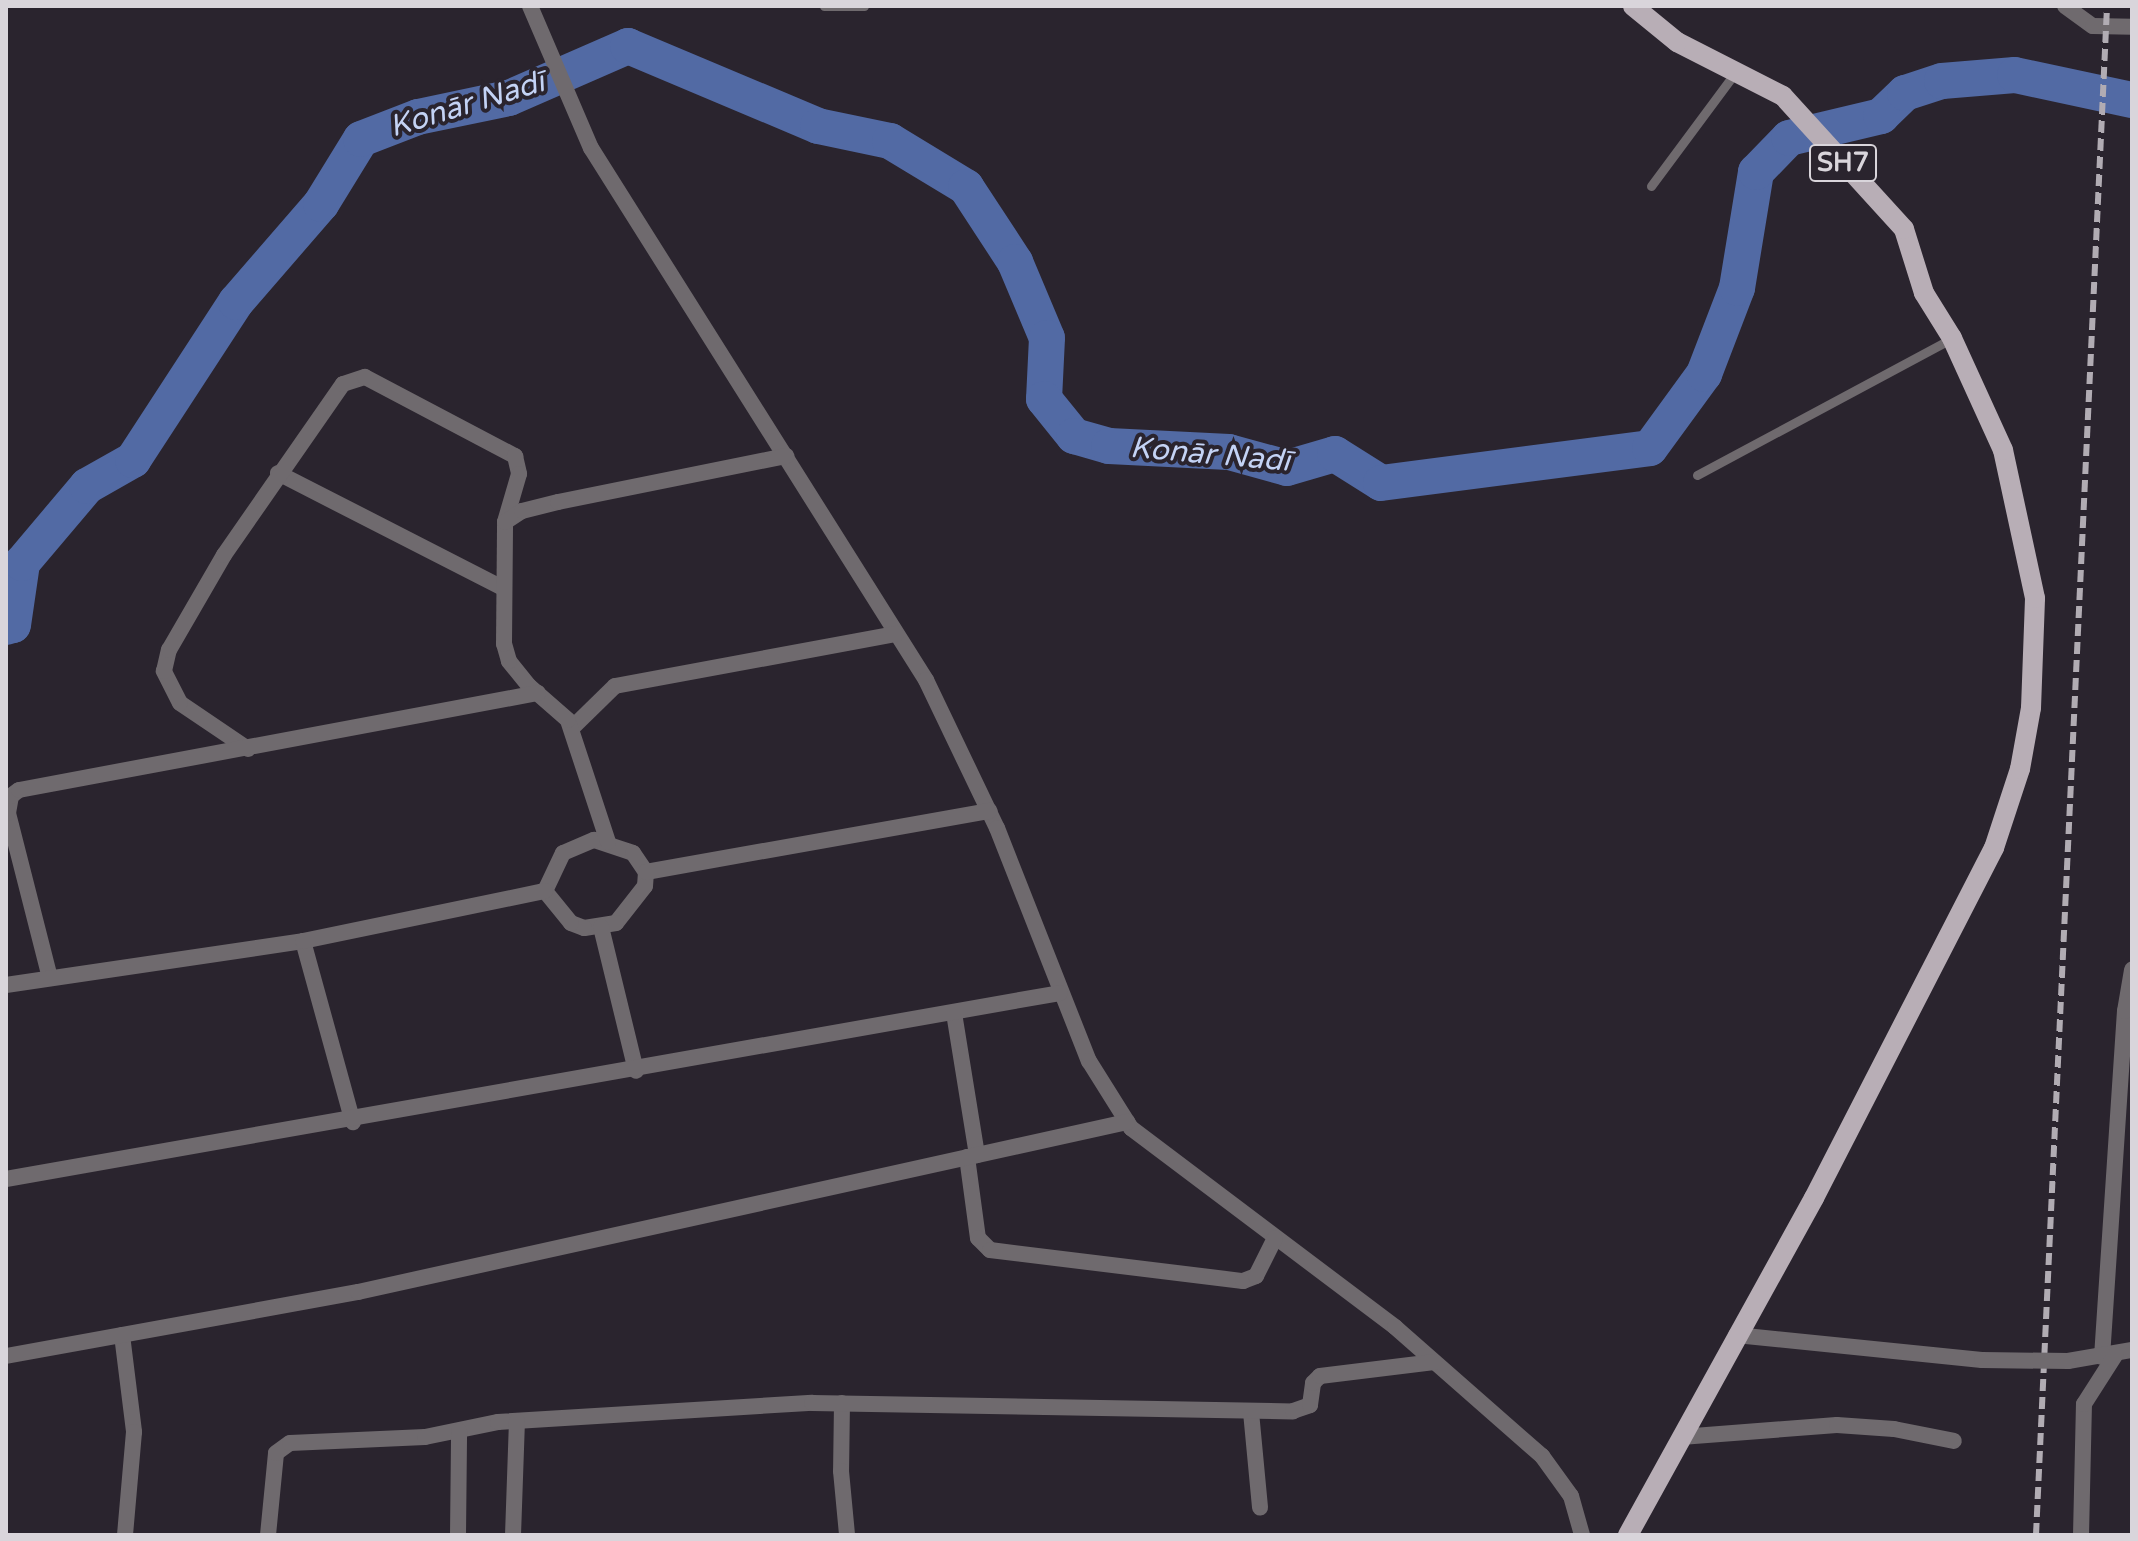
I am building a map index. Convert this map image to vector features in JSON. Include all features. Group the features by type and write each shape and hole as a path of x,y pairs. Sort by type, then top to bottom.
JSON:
{"main road":[{"name":"SH7","path":"1633,6 1677,42 1783,96 1904,229 1924,293 1952,338"},
{"path":"1628,1535 1814,1198 1994,848 2020,769 2031,708 2035,598 2003,450 1952,338"}],"street":[{"path":"530,6 566,98 625,207 926,680 990,811 1089,1061 1127,1122 1174,1164 1434,1362 1561,1477 1582,1535"},
{"path":"2065,6 2093,26 2132,27"},
{"path":"248,749 180,703 164,671 169,650 224,555 333,395 343,384 365,377 515,456 519,474 505,522 503,588 509,661 572,728 608,842"},
{"path":"505,522 522,511 558,502 786,456"},
{"path":"278,473 503,588"},
{"path":"572,728 603,693 627,683 896,634"},
{"path":"50,978 8,813 11,796 19,790 538,693"},
{"path":"646,872 990,811"},
{"path":"6,985 303,941 545,891 569,847 594,840 608,842 633,853 646,872 645,886 628,913 601,927 571,923 545,891"},
{"path":"601,927 636,1071"},
{"path":"303,941 353,1122"},
{"path":"2081,1535 2084,1404 2117,1354 2125,1011 2132,970"},
{"path":"6,1179 353,1122 1060,993"},
{"path":"954,1013 972,1156 978,1238 990,1250 1243,1281 1256,1276 1275,1238"},
{"path":"6,1356 475,1268 1127,1122"},
{"path":"122,1335 134,1432 125,1535"},
{"path":"1736,1335 1793,1345 1982,1360 2068,1361 2117,1354"},
{"path":"268,1535 281,1446 459,1431 517,1421 842,1403 1027,1403 1251,1412 1305,1408 1313,1383 1330,1373 1434,1362"},
{"path":"842,1403 841,1471 847,1535"},
{"path":"1251,1412 1260,1508"},
{"path":"513,1535 517,1421"},
{"path":"1681,1437 1837,1425 1954,1441"},
{"path":"458,1535 459,1431"}],"lane":[{"path":"824,6 864,6"},
{"path":"1651,186 1737,70"},
{"path":"1697,475 1952,338"}],"waterway":[{"name":"Konār Nadī","path":"6,627 13,625 22,563 87,486 133,460 236,302 321,204 361,139 418,117 509,98 628,46 818,126 890,141 966,187 1015,262 1047,338 1044,399 1074,436 1109,446 1229,452 1287,468 1335,454 1381,483 1650,448 1704,374 1737,288 1756,172 1789,138 1881,116 1905,93 1942,81 2015,75 2132,100"}],"railway":[{"path":"2036,1535 2107,6"}]}
